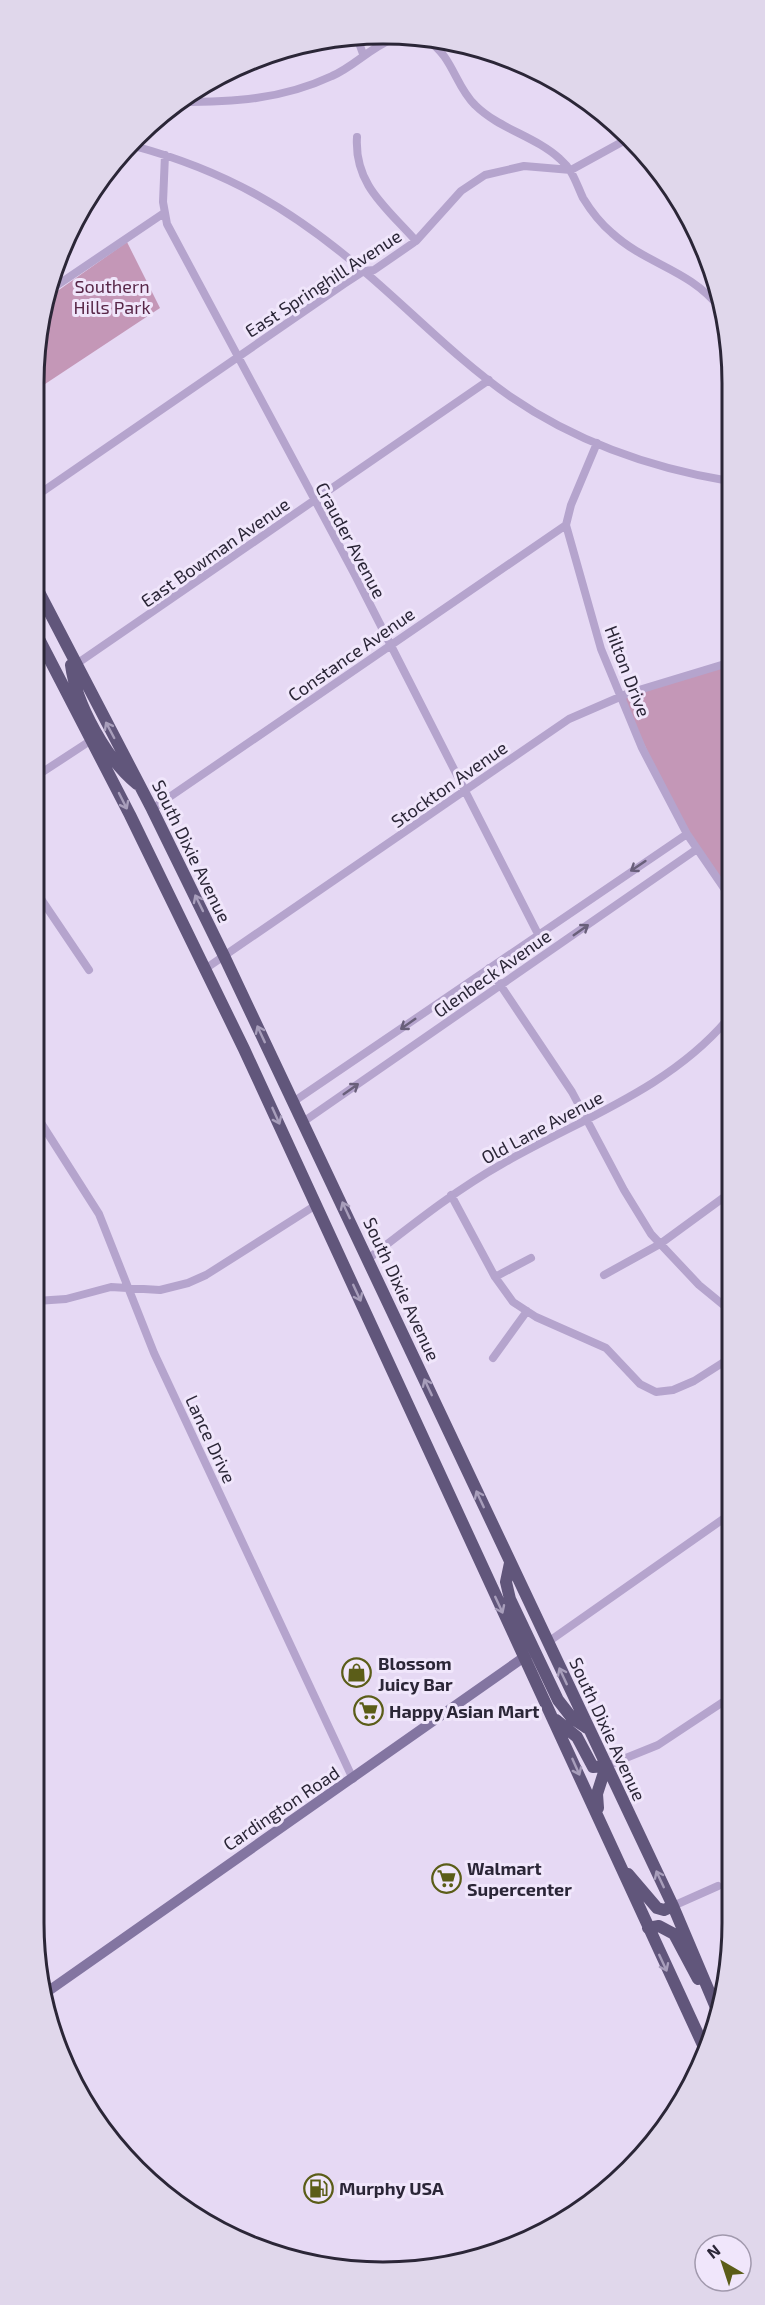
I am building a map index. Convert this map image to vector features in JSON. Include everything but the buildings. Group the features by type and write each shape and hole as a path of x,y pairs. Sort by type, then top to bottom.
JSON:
{"main road":[{"name":"South Dixie Avenue","path":"44,604 152,808 224,956 673,1906 713,1999"},
{"path":"44,648 95,737 118,767 141,787"},
{"path":"72,659 75,686 95,737 316,1205 701,2040"},
{"path":"510,1563 506,1582 510,1599 564,1709 588,1729"},
{"path":"555,1720 577,1737 593,1767 606,1766 597,1794 598,1813"},
{"path":"620,1864 657,1908 664,1910 673,1906"},
{"path":"648,1928 659,1926 674,1935 689,1966 712,2001"}],"street":[{"path":"359,44 363,54"},
{"path":"193,102 248,100 291,93 333,76 363,54 382,44"},
{"path":"436,48 446,56 476,106 547,148 571,170 591,211 612,234 649,258 694,281 711,298"},
{"path":"357,137 358,165 364,182 416,241"},
{"path":"571,170 621,142"},
{"path":"139,147 165,154 237,182 265,198 364,271 489,380 531,410 597,443 668,469 722,480"},
{"name":"Crauder Avenue","path":"165,154 164,213 194,276 354,573 389,646 538,934"},
{"name":"East Springhill Avenue","path":"44,491 364,271 374,270 416,241 461,191 485,175 524,166 571,170"},
{"path":"58,285 164,213"},
{"name":"East Bowman Avenue","path":"72,659 314,502 489,380"},
{"path":"566,525 571,505 597,443"},
{"name":"Constance Avenue","path":"152,808 566,525"},
{"name":"Hilton Drive","path":"566,525 601,649 646,758 687,834 722,885"},
{"name":"Stockton Avenue","path":"205,969 569,718 621,696 722,665"},
{"path":"44,771 95,737"},
{"name":"Glenbeck Avenue","path":"293,1102 687,834"},
{"name":"Glenbeck Avenue","path":"303,1122 697,849"},
{"path":"44,903 89,970"},
{"path":"489,968 588,1120 624,1190 660,1244 699,1286 722,1304"},
{"name":"Old Lane Avenue","path":"368,1259 451,1195 504,1163 588,1120 658,1080 704,1044 722,1025"},
{"name":"Lance Drive","path":"44,1128 99,1214 154,1353 353,1779"},
{"path":"451,1195 495,1277 513,1302 527,1311 606,1348 640,1384 656,1392 673,1390 694,1381 722,1363"},
{"path":"604,1275 660,1244 722,1199"},
{"path":"44,1300 66,1299 111,1287 160,1290 188,1283 206,1275 316,1205"},
{"path":"495,1277 531,1258"},
{"path":"493,1358 527,1311"},
{"path":"548,1642 722,1520"},
{"name":"Cardington Road","path":"50,1990 534,1650"},
{"path":"606,1766 658,1744 722,1703"},
{"path":"673,1906 718,1886"}],"green space":[{"name":"Southern Hills Park","path":"127,242 160,308 44,385 46,338 56,292"},
{"path":"722,665 722,885 687,834 621,696"}],"place":[{"name":"Blossom Juicy Bar","path":"357,1673"},
{"name":"Happy Asian Mart","path":"368,1711"},
{"name":"Walmart Supercenter","path":"446,1878"},
{"name":"Murphy USA","path":"318,2188"}]}
